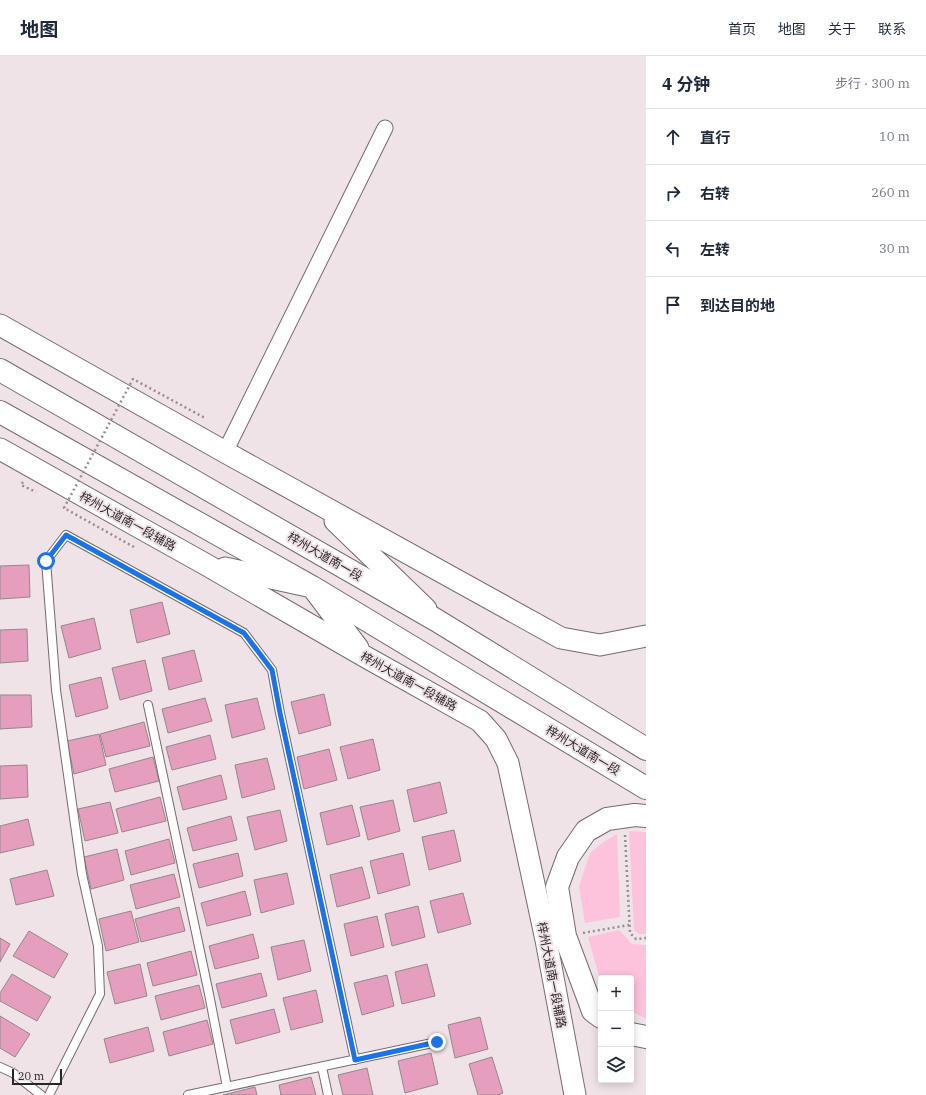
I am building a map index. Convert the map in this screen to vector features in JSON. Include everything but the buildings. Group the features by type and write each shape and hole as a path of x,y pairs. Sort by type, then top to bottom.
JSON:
{"main road":[{"path":"0,325 314,502 561,638 600,645 646,636"},
{"name":"梓州大道南一段","path":"0,370 436,620 646,750"},
{"name":"梓州大道南一段","path":"0,412 312,588 646,788"},
{"name":"梓州大道南一段辅路","path":"0,449 480,721 496,739 508,764 546,940 576,1095"},
{"path":"314,502 436,620"},
{"path":"205,564 312,588 364,656"},
{"path":"598,1015 593,1011 565,936 557,887 568,857 586,831 607,818 635,815 646,816"},
{"path":"634,1035 646,1037"}],"street":[{"path":"225,452 385,128"}],"lane":[{"path":"49,1095 100,994 98,946 82,874 56,690 46,561 66,535 244,633 272,670 355,1060"},
{"path":"148,705 210,994 226,1087"},
{"path":"188,1095 206,1093 226,1087 437,1042"},
{"path":"0,1067 13,1073 41,1095"},
{"path":"322,1067 328,1095"}],"path":[{"path":"134,547 64,508 133,379 205,418"},
{"path":"624,832 630,933 636,939 646,938"},
{"path":"579,934 629,924"}],"shaded area":[{"path":"629,831 646,832 646,934 639,934 634,930"},
{"path":"617,834 620,917 585,923 579,886 590,853 602,843"},
{"path":"619,930 632,944 646,945 646,1019 634,1013 634,975 599,975 588,937"}],"route":[{"path":"46,561 66,535 244,633 272,670 355,1060 437,1042"}]}
